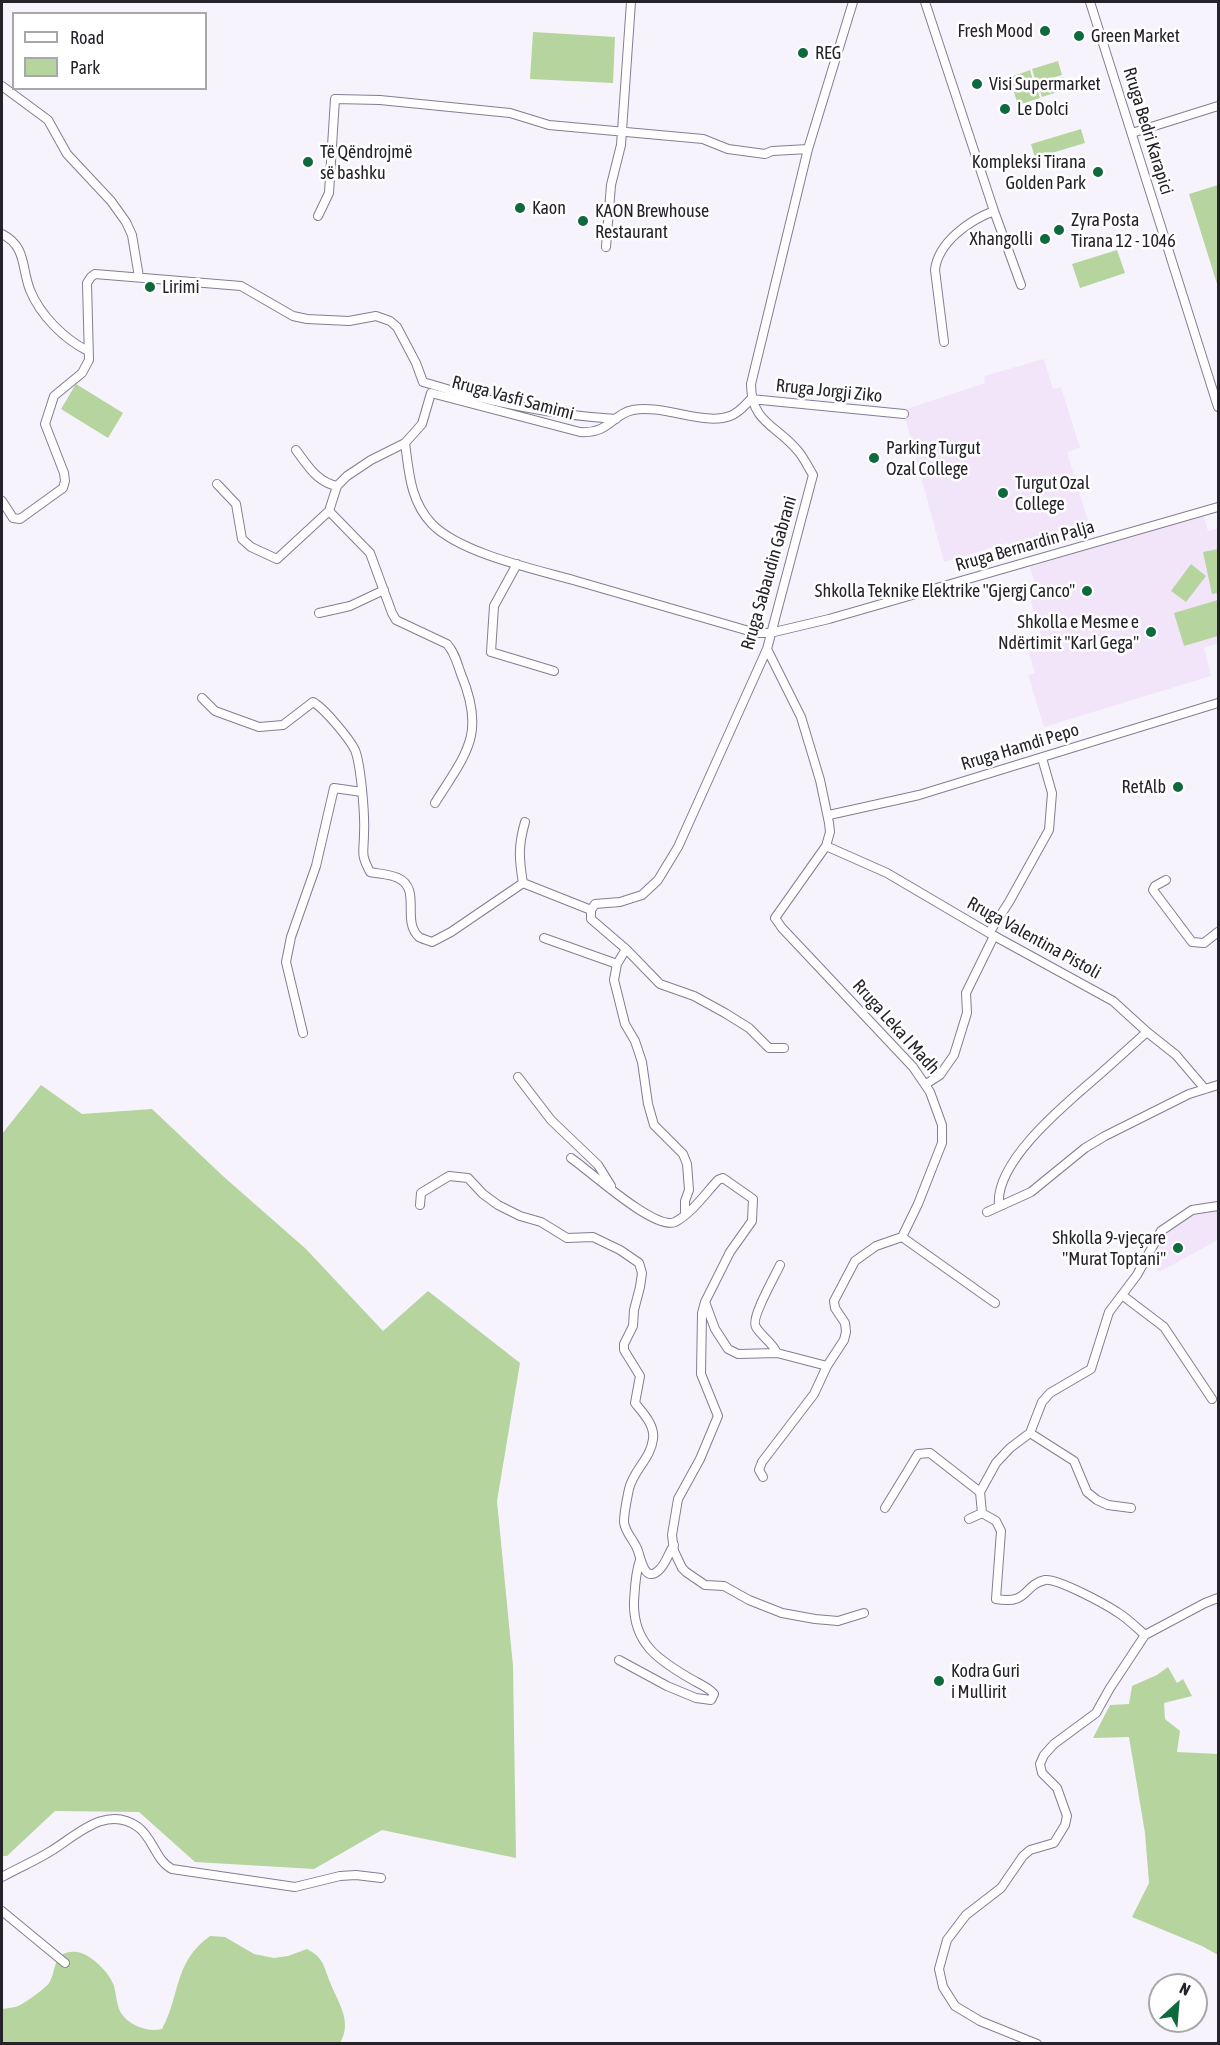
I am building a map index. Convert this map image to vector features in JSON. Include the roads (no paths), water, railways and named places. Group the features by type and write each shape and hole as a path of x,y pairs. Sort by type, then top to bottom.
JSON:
{"street":[{"path":"606,247 611,185 621,145 631,2"},
{"path":"2,501 13,518 20,519 63,488 64,473 45,424 54,396 82,373 89,360 87,283 95,274 241,286 293,316 308,319 349,321 376,316 390,321 397,327 423,382 482,398 559,413 616,420 631,410 651,409 715,418 730,417 741,410 751,399 751,384 759,348 808,149 853,2"},
{"path":"925,2 1021,285"},
{"name":"Rruga Bedri Karapici","path":"1090,2 1218,407"},
{"path":"2,86 48,120 67,154 111,201 126,222 132,235 139,278"},
{"path":"318,216 328,193 335,99 380,100 510,113 549,125 704,139 728,149 765,154 772,151 808,149"},
{"path":"1132,133 1218,106"},
{"path":"944,342 935,270 936,260 949,242 967,225 994,211"},
{"path":"2,234 18,246 30,290 39,306 65,336 88,351"},
{"name":"Rruga Vasfi Samimi","path":"337,486 370,460 405,443 422,424 431,393 579,432 593,433 616,420"},
{"name":"Rruga Jorgji Ziko","path":"751,399 904,414"},
{"name":"Rruga Sabaudin Gabrani","path":"591,910 595,904 620,902 642,895 658,880 678,847 767,650 813,475 799,452 758,414 751,399"},
{"path":"405,443 410,487 432,524 451,538 473,549 518,564 756,633 770,633"},
{"path":"217,484 236,504 242,539 251,547 277,559 329,511 337,486 319,479 296,450"},
{"name":"Rruga Bernardin Palja","path":"770,633 949,585 1218,507"},
{"path":"329,511 370,553 396,620 447,644 453,650 470,697 473,729 466,754 435,803"},
{"path":"518,564 494,606 491,652 554,670"},
{"path":"319,613 350,606 384,590"},
{"name":"Rruga Leka I Madh","path":"767,650 801,717 829,815 830,832 826,846 775,918 913,1067 926,1084 942,1125 942,1143 918,1204 902,1237"},
{"path":"202,698 215,711 259,727 283,725 313,702 334,722 355,750 362,792 364,832 362,857 370,872 398,878 406,884 410,891 412,926 419,937 432,942 451,932 523,883"},
{"name":"Rruga Hamdi Pepo","path":"829,815 919,795 1218,703"},
{"path":"926,1084 940,1075 954,1055 967,1013 966,993 992,935 1049,830 1052,793 1042,758"},
{"path":"303,1033 286,962 291,937 316,866 334,788 362,792"},
{"path":"523,883 518,856 525,822"},
{"name":"Rruga Valentina Pistoli","path":"826,846 887,873 992,935 1113,1001 1176,1055 1205,1089"},
{"path":"1166,880 1155,886 1153,890 1192,942 1204,943 1218,932"},
{"path":"523,883 591,910 591,919 660,984 694,996 725,1013 748,1028 769,1048 784,1048"},
{"path":"544,938 617,964"},
{"path":"626,950 617,964 614,980 625,1024 635,1041 642,1062 648,1104 654,1125 682,1154 687,1164 689,1190 685,1201 685,1215"},
{"path":"999,1206 998,1199 1005,1179 1031,1139 1056,1111 1147,1032"},
{"path":"518,1077 551,1120 598,1165 613,1189"},
{"path":"987,1212 1031,1192 1085,1148 1105,1136 1189,1094 1218,1085"},
{"path":"571,1158 637,1209 668,1224 685,1215 718,1180 723,1178 753,1199 752,1221 730,1252 705,1302 702,1313 701,1374 718,1416 696,1467 678,1499 672,1535 674,1545 682,1568 700,1582 724,1586 770,1609 815,1619 838,1621 864,1613"},
{"path":"420,1205 421,1193 449,1176 468,1178 483,1194 513,1212 541,1222 567,1238 593,1237 620,1250 639,1263 642,1274 640,1287 634,1310 633,1326 624,1344 624,1350 640,1376 635,1402 652,1427 654,1438 650,1450 629,1487 624,1523 638,1550 643,1568 648,1572 653,1573 660,1570 674,1545"},
{"path":"982,1513 980,1492 989,1480 996,1463 1010,1448 1030,1433 1042,1402 1046,1398 1091,1369 1109,1312 1137,1275 1161,1231 1192,1210 1218,1206"},
{"path":"763,1476 759,1470 762,1462 814,1394 827,1366 844,1340 845,1323 835,1308 834,1301 855,1261 876,1246 902,1237 995,1303"},
{"path":"777,1353 773,1344 755,1326 754,1321 780,1265"},
{"path":"1122,1295 1164,1327 1212,1399"},
{"path":"705,1302 715,1329 728,1349 738,1354 777,1353 827,1366"},
{"path":"1030,1433 1074,1461 1087,1492 1096,1500 1108,1505 1131,1508"},
{"path":"885,1508 918,1454 924,1452 930,1453 980,1492"},
{"path":"969,1519 982,1513"},
{"path":"982,1513 996,1521 1001,1531 996,1599 1007,1601 1018,1598 1045,1580 1057,1581 1116,1611 1145,1635"},
{"path":"620,1660 667,1686 696,1698 711,1700 714,1694 661,1658 646,1646 640,1636 634,1606 637,1569 640,1560"},
{"path":"1037,2043 980,2021 955,2006 943,1987 939,1969 946,1940 966,1915 1001,1888 1023,1856 1030,1850 1054,1843 1059,1835 1067,1816 1057,1788 1042,1773 1040,1764 1044,1755 1054,1744 1096,1713 1145,1635 1218,1598"},
{"path":"2,1877 50,1852 83,1827 116,1820 129,1822 138,1828 165,1865 172,1869 295,1887 340,1876 381,1878"},
{"path":"2,1911 65,1964"}],"place":[{"name":"Fresh Mood","path":"1045,31"},
{"name":"Green Market","path":"1079,36"},
{"name":"REG","path":"803,53"},
{"name":"Visi Supermarket","path":"977,84"},
{"name":"Le Dolci","path":"1005,109"},
{"name":"Të Qëndrojmë së bashku","path":"308,162"},
{"name":"Kompleksi Tirana Golden Park","path":"1098,172"},
{"name":"Kaon","path":"520,208"},
{"name":"KAON Brewhouse Restaurant","path":"583,221"},
{"name":"Zyra Posta Tirana 12 - 1046","path":"1059,230"},
{"name":"Xhangolli","path":"1045,239"},
{"name":"Lirimi","path":"150,287"},
{"name":"Parking Turgut Ozal College","path":"874,458"},
{"name":"Turgut Ozal College","path":"1003,493"},
{"name":"Shkolla Teknike Elektrike \"Gjergj Canco\"","path":"1087,591"},
{"name":"Shkolla e Mesme e Ndërtimit \"Karl Gega\"","path":"1151,632"},
{"name":"RetAlb","path":"1178,787"},
{"name":"Shkolla 9-vjeçare \"Murat Toptani\"","path":"1178,1248"},
{"name":"Kodra Guri i Mullirit","path":"939,1681"}]}
